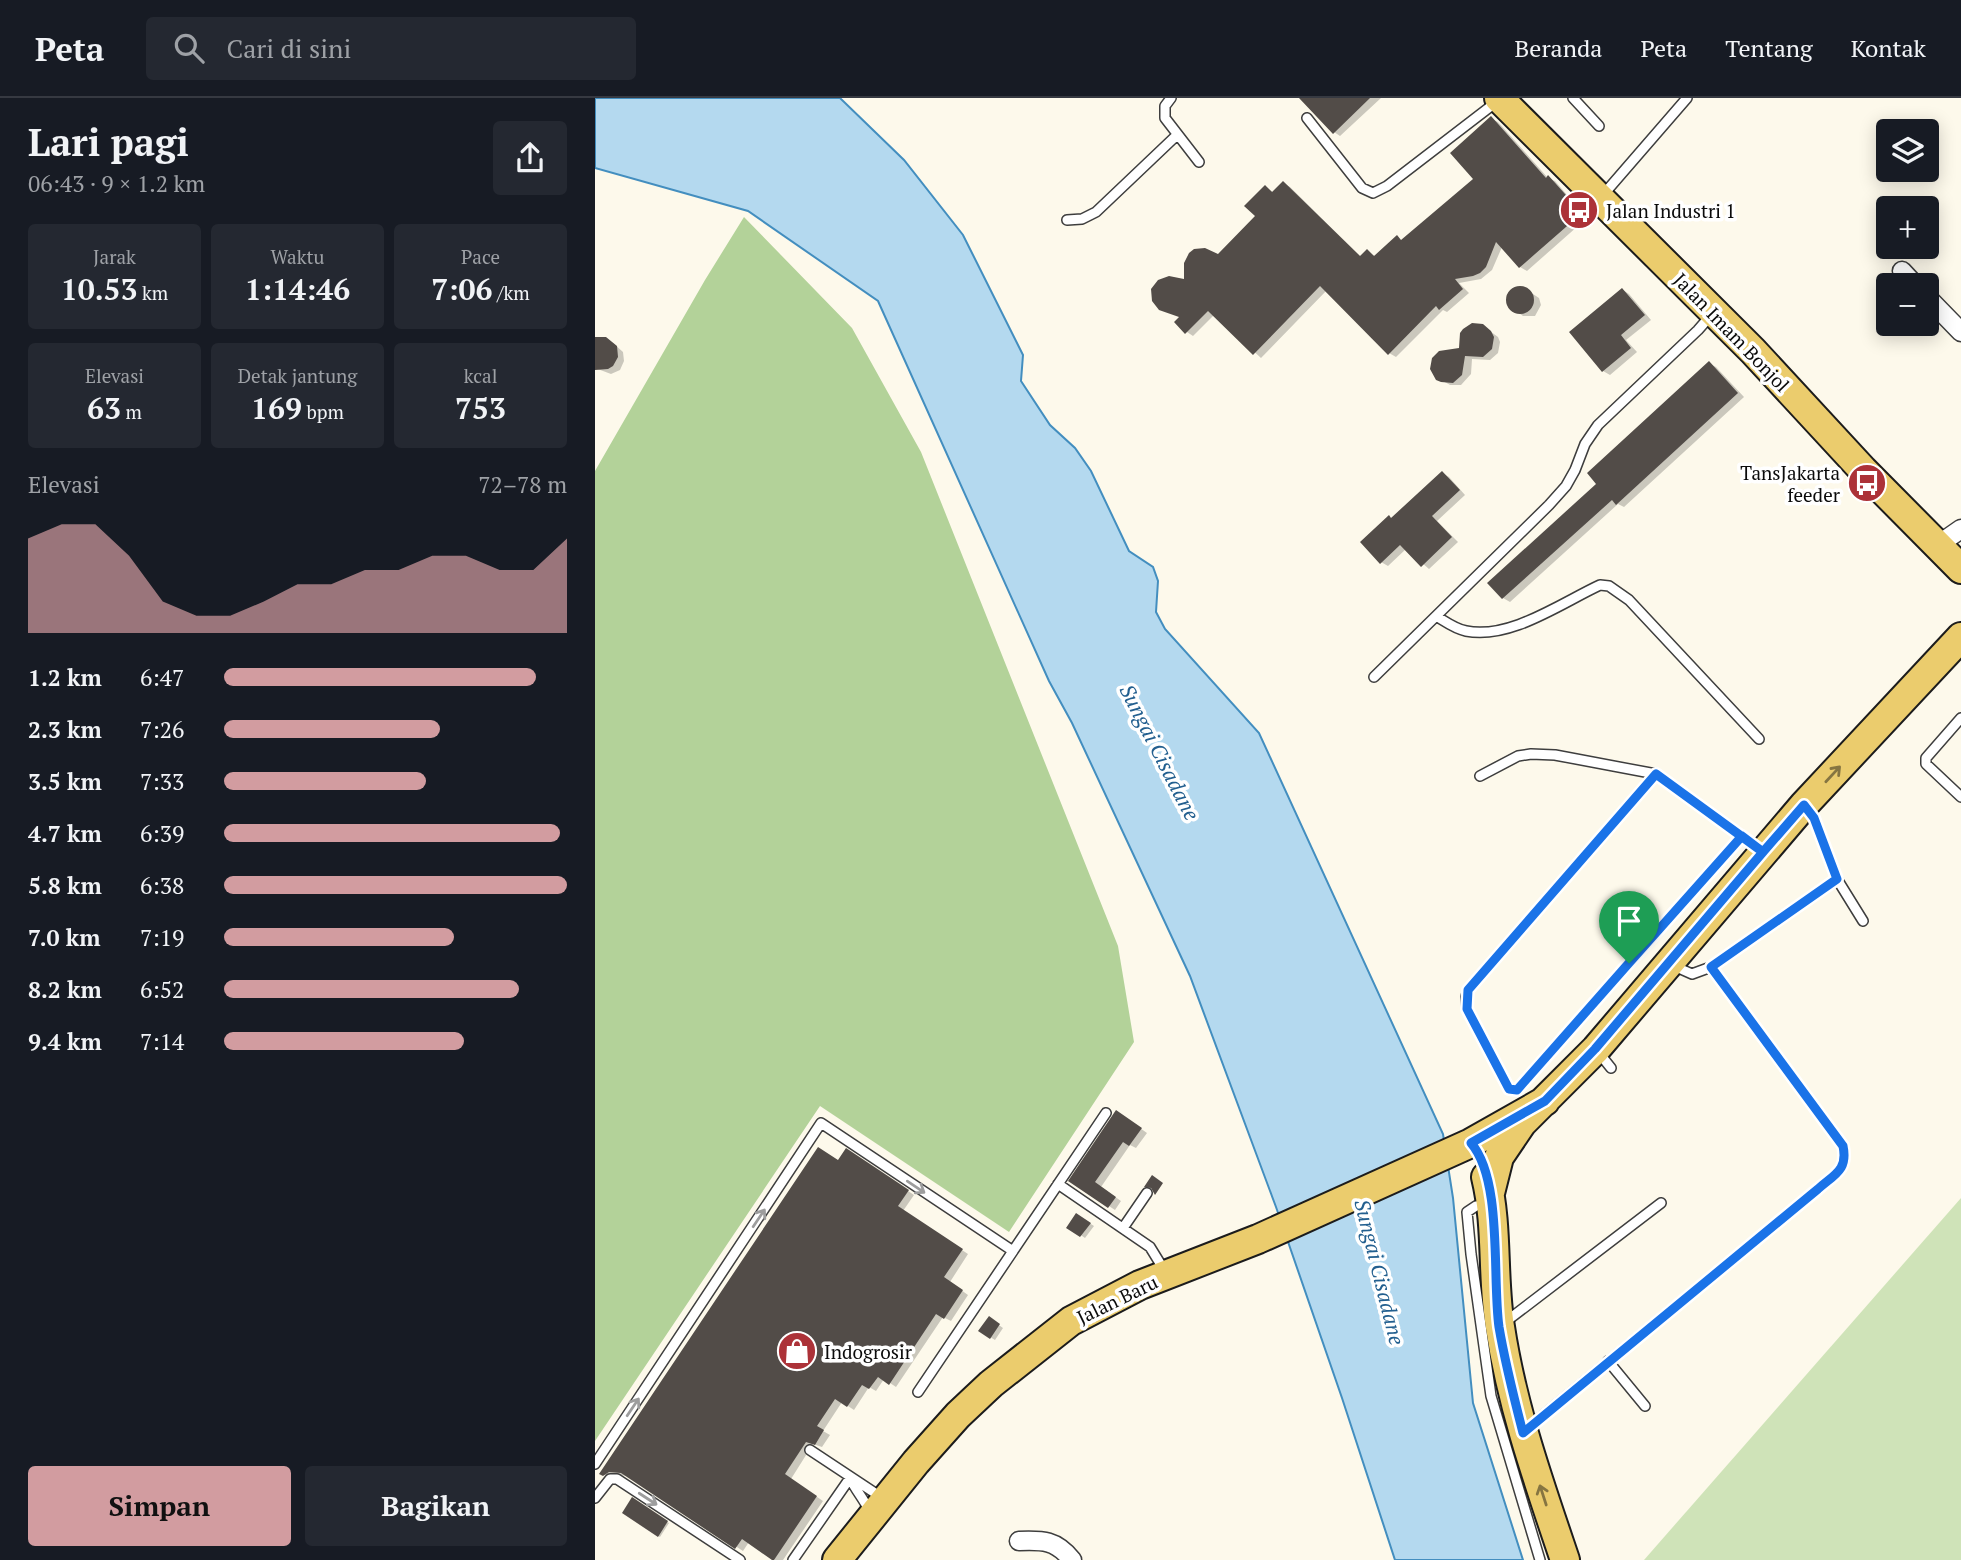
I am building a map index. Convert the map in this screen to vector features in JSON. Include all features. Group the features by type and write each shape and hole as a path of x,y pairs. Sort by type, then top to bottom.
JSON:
{"main road":[{"name":"Jalan Imam Bonjol","path":"1499,99 1713,312 1961,569"},
{"path":"1491,1199 1497,1163 1503,1149 1522,1123 1545,1101 1603,1059 1752,844 1804,805 1961,637"},
{"name":"Jalan Baru","path":"838,1560 958,1415 991,1384 1070,1321 1140,1285 1258,1239 1467,1145 1545,1101"},
{"path":"1467,1145 1481,1159 1491,1199 1499,1326 1523,1433 1565,1560"}],"street":[{"path":"1939,309 1961,332"},
{"path":"1938,545 1961,529"},
{"path":"1019,1541 1042,1540 1057,1547 1072,1560"}],"lane":[{"path":"1171,98 1165,106 1165,118 1199,162"},
{"path":"1573,98 1599,126"},
{"path":"1599,199 1687,98"},
{"path":"1307,118 1362,188 1373,193 1387,186 1499,99"},
{"path":"1067,220 1090,216 1177,135"},
{"path":"1374,677 1566,486 1576,470 1584,444 1598,425 1698,330 1713,312"},
{"path":"1436,616 1467,631 1497,631 1512,628 1600,585 1609,586 1629,600 1759,738"},
{"path":"1961,718 1926,758 1926,764 1961,797"},
{"path":"1480,776 1518,756 1531,754 1555,755 1656,774 1752,844 1517,1090 1509,1089 1467,1009 1468,990 1656,774"},
{"path":"1804,805 1814,818 1837,879 1863,921"},
{"path":"1669,963 1692,974 1711,967 1837,879"},
{"path":"1523,1433 1842,1168 1845,1159 1843,1146 1711,967"},
{"path":"918,1392 1106,1113"},
{"path":"595,1464 821,1123 1013,1251"},
{"path":"1058,1184 1150,1247 1167,1274"},
{"path":"1123,1228 1147,1193"},
{"path":"1491,1199 1467,1212 1471,1254 1491,1396 1540,1560"},
{"path":"1499,1326 1661,1203"},
{"path":"1608,1361 1645,1406"},
{"path":"810,1450 850,1478 879,1508"},
{"path":"850,1478 856,1493 879,1508"},
{"path":"793,1560 850,1478"},
{"path":"595,1498 605,1483 610,1479 617,1479 740,1560"}],"green space":[{"path":"744,217 852,328 921,452 1118,946 1134,1042 1009,1232 820,1106 595,1441 595,471"},
{"path":"1961,1198 1961,1560 1644,1560"}],"water":[{"name":"Sungai Cisadane","path":"595,98 840,98 904,160 963,235 1023,355 1021,381 1050,425 1075,448 1091,471 1129,551 1153,567 1158,581 1156,612 1165,629 1259,733 1443,1134 1453,1198 1473,1403 1523,1560 1395,1560 1276,1207 1190,976 1072,723 1049,681 878,301 748,211 595,168"}],"building":[{"path":"1299,98 1370,98 1333,134"},
{"path":"1491,116 1546,178 1548,175 1582,213 1519,268 1496,242 1486,267 1473,276 1455,279 1463,289 1439,310 1436,306 1388,355 1320,286 1253,355 1208,311 1185,334 1174,322 1179,317 1159,310 1152,301 1151,289 1158,280 1169,276 1184,279 1184,263 1194,249 1205,248 1218,254 1255,216 1244,206 1265,185 1272,192 1283,181 1360,256 1367,249 1374,256 1397,235 1401,240 1473,179 1450,153"},
{"path":"1520,286 1530,290 1534,300 1530,310 1520,314 1510,310 1506,300 1510,290"},
{"path":"1622,288 1645,315 1621,335 1631,348 1602,372 1569,332"},
{"path":"1472,323 1483,324 1491,331 1494,337 1492,349 1483,357 1465,356 1462,375 1453,383 1436,380 1430,369 1432,358 1439,351 1459,348 1460,333"},
{"path":"595,337 606,337 617,346 618,357 608,369 595,370"},
{"path":"1709,361 1738,393 1616,505 1612,500 1502,599 1487,583 1596,484 1587,473"},
{"path":"1442,471 1460,490 1432,516 1452,537 1421,567 1400,545 1380,564 1360,542 1389,515 1391,518"},
{"path":"1116,1110 1142,1128 1129,1146 1123,1142 1095,1182 1116,1197 1108,1208 1068,1181"},
{"name":"Indogrosir","path":"818,1147 838,1160 846,1148 909,1190 898,1206 963,1249 944,1277 963,1290 944,1319 936,1314 889,1385 878,1377 869,1389 862,1385 847,1407 835,1399 817,1426 824,1430 815,1445 806,1442 785,1474 817,1496 772,1560 742,1539 735,1549 621,1473 609,1472 603,1476 599,1474"},
{"path":"1152,1175 1163,1183 1155,1195 1151,1188 1144,1187"},
{"path":"1076,1213 1091,1223 1080,1237 1066,1228"},
{"path":"989,1316 1000,1324 990,1339 978,1331"},
{"path":"632,1497 668,1521 658,1537 622,1513"}],"place":[{"name":"Jalan Industri 1","path":"1579,210"},
{"name":"TansJakarta feeder","path":"1867,483"},
{"name":"Indogrosir","path":"797,1351"}],"route":[{"path":"1629,963 1517,1090 1509,1089 1467,1009 1468,990 1656,774 1742,836 1763,852 1595,1049 1545,1101 1471,1143 1481,1159 1490,1194 1499,1326 1523,1433 1818,1189 1842,1168 1845,1159 1843,1146 1711,967 1837,879 1814,818 1804,805 1763,852 1747,840 1742,836 1629,963"}]}
